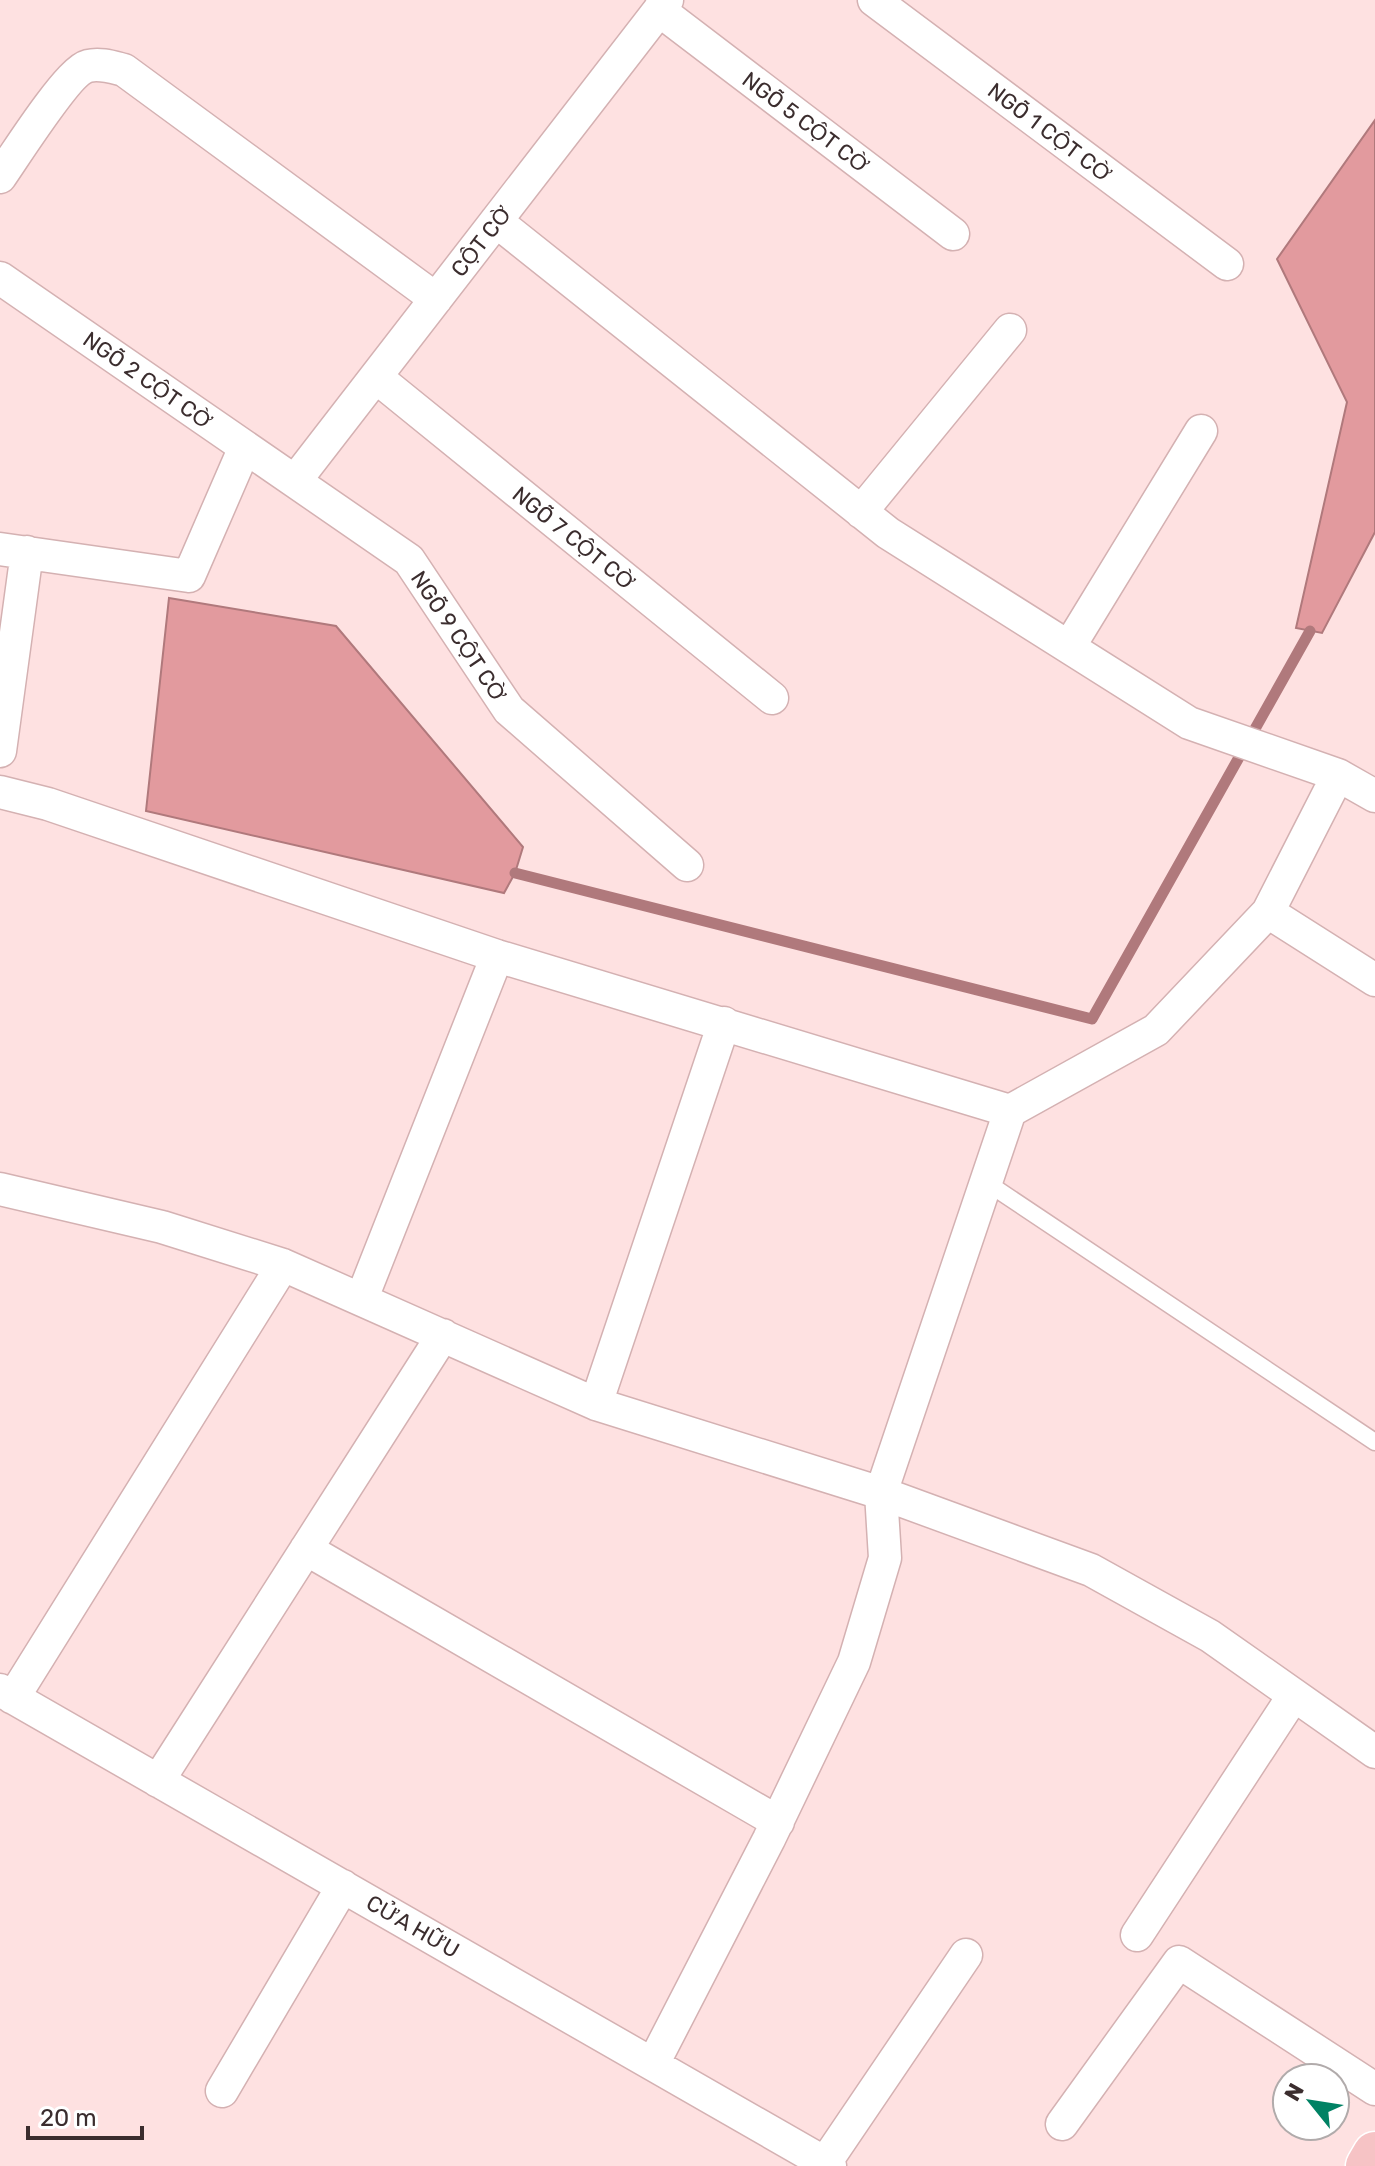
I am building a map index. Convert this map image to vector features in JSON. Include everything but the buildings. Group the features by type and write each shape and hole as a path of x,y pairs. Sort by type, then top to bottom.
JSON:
{"highway":[{"path":"1368,2166 1375,2154"}],"street":[{"name":"NGÕ 1 CỘT CỜ","path":"874,0 1227,264"},
{"name":"CỘT CỜ","path":"295,481 663,5"},
{"name":"NGÕ 5 CỘT CỜ","path":"663,5 953,234"},
{"path":"0,177 66,85 84,67 102,65 124,70 436,299"},
{"path":"496,221 888,533 1189,723 1338,775 1375,796"},
{"name":"NGÕ 2 CỘT CỜ","path":"0,278 295,481"},
{"path":"861,512 1010,330"},
{"name":"NGÕ 7 CỘT CỜ","path":"376,377 772,698"},
{"path":"1069,647 1201,431"},
{"path":"0,750 22,597 14,551 189,576 245,447"},
{"name":"NGÕ 9 CỘT CỜ","path":"295,481 409,560 509,710 687,865"},
{"path":"653,2064 778,1822 854,1662 885,1558 881,1493 1010,1111 1156,1030 1268,912 1338,775"},
{"path":"0,792 48,804 497,956 1010,1111"},
{"path":"1268,912 1375,980"},
{"path":"362,1298 497,956"},
{"path":"596,1404 724,1023"},
{"path":"0,1189 162,1227 283,1265 596,1404 881,1493 1091,1570 1210,1636 1375,1752"},
{"path":"6,1694 283,1265"},
{"path":"158,1781 443,1335"},
{"path":"306,1549 778,1822"},
{"name":"CỬA HỮU","path":"6,1694 826,2165"},
{"path":"1137,1935 1294,1695"},
{"path":"222,2091 343,1886"},
{"path":"826,2165 966,1955"},
{"path":"1062,2124 1179,1962 1375,2089"}],"lane":[{"path":"986,1182 1375,1442"}],"shaded area":[{"path":"1375,120 1375,532 1322,633 1296,628 1347,402 1277,259"},
{"path":"169,598 336,626 523,847 515,873 504,893 146,811"}],"waterway":[{"path":"515,873 1092,1019 1310,631"}]}
